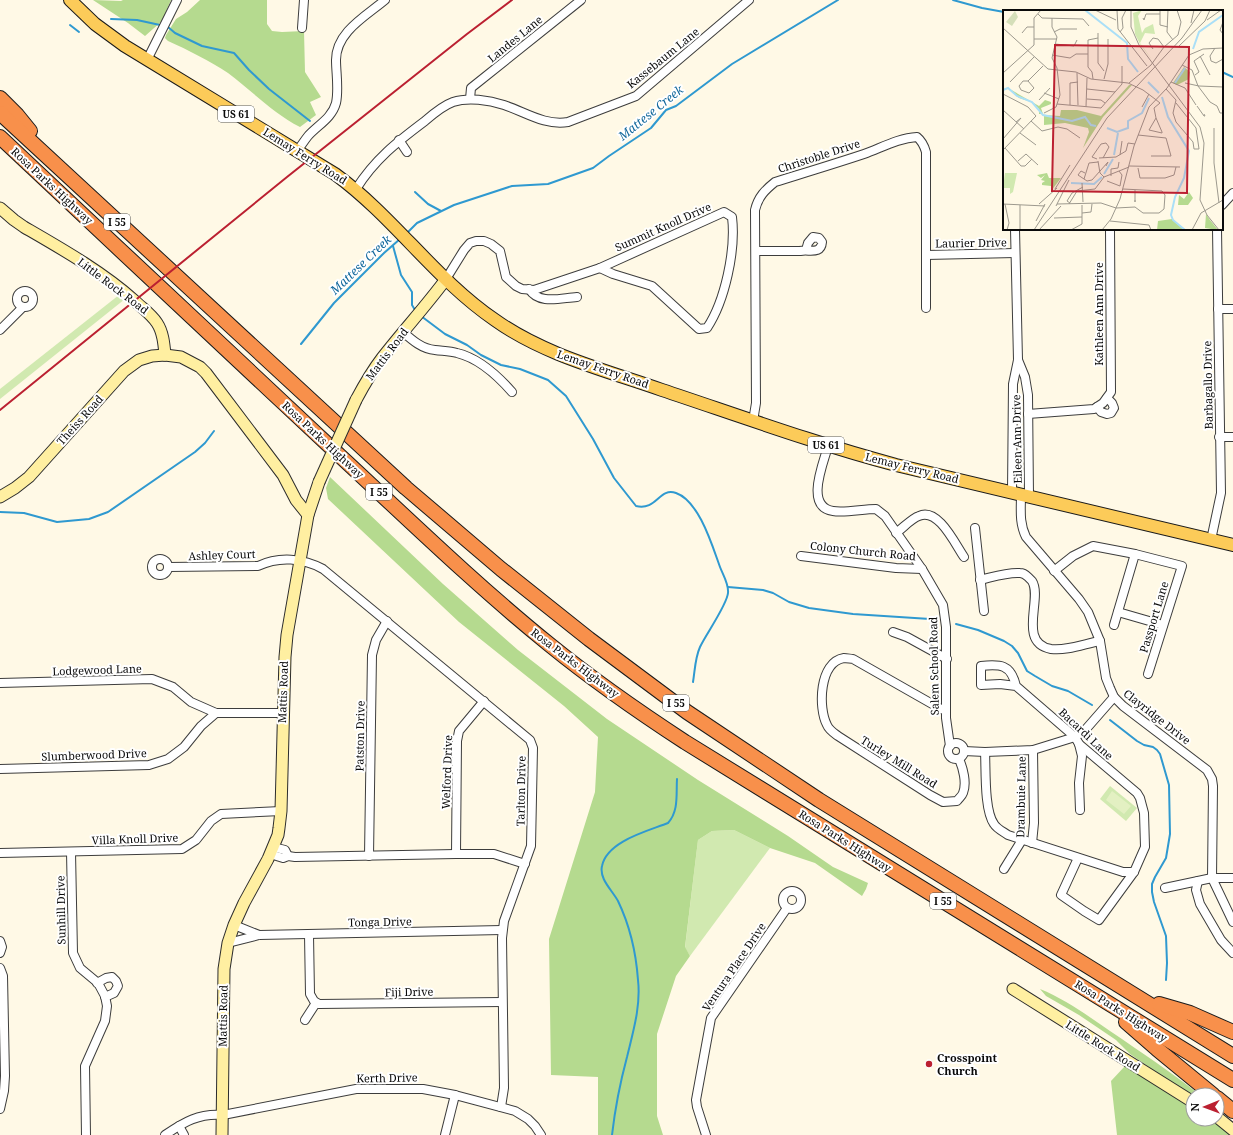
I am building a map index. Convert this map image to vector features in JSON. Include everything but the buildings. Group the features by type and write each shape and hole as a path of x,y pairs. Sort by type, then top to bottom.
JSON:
{"highway":[{"path":"0,98 17,115 59,168"},
{"name":"I 55","path":"0,113 59,168"},
{"name":"Rosa Parks Highway","path":"0,137 226,350 459,566 553,647 607,688 685,742 1233,1080"},
{"name":"Rosa Parks Highway","path":"59,168 412,493 501,569 589,639 687,712 771,769 847,818 1233,1056"},
{"path":"1095,995 1157,1049 1204,1087"},
{"path":"1140,999 1190,1013 1233,1032"},
{"path":"1225,1104 1233,1111"}],"main road":[{"name":"Lemay Ferry Road","path":"70,0 110,36 335,174 356,189 446,279 479,309 495,321 538,345 575,360 828,446 889,463 1233,545"},
{"name":"Little Rock Road","path":"1,211 24,227 90,267 130,297 152,316 160,329 165,355"},
{"name":"Mattis Road","path":"222,1135 224,969 228,943 234,925 278,834 281,811 282,713 287,635 299,561 312,499 356,400 374,369 446,279"},
{"path":"165,355 181,357 188,360 206,373 283,476 296,500 308,515"},
{"name":"Theiss Road","path":"0,497 29,477 124,372 135,362 145,358 165,355"},
{"path":"289,488 312,499"},
{"name":"Little Rock Road","path":"1013,989 1185,1097"},
{"path":"1225,1124 1233,1130"}],"street":[{"path":"148,60 177,0"},
{"path":"302,28 304,0"},
{"path":"297,151 309,135 331,113 336,103 336,57 339,44 348,30 385,0"},
{"name":"Landes Lane","path":"470,99 471,88 581,0"},
{"name":"Kassebaum Lane","path":"356,189 364,176 378,159 399,140 447,104 470,99 504,105 554,123 568,122 636,96 749,0"},
{"name":"Christoble Drive","path":"752,421 756,403 756,205 763,192 774,182 864,154 896,141 909,137 917,137 925,146 926,152 926,308"},
{"path":"399,140 408,152"},
{"path":"1223,204 1233,193"},
{"name":"Summit Knoll Drive","path":"529,289 534,290 600,268 724,212 732,217 733,228 730,261 725,284 712,321 707,328 703,330 699,329 652,286 613,274 600,268"},
{"name":"Eileen Ann Drive","path":"1015,230 1018,360 1013,384 1021,494"},
{"name":"Kathleen Ann Drive","path":"1028,414 1076,411 1094,409 1097,407 1101,412 1107,414 1111,413 1114,408 1112,403 1107,398 1110,392 1110,230"},
{"name":"Barbagallo Drive","path":"1212,540 1221,493 1217,230"},
{"path":"446,279 470,243 484,241 500,251 506,277 516,286 522,289 529,289 533,296 542,300 577,297"},
{"path":"756,251 806,250"},
{"name":"Laurier Drive","path":"926,255 1015,254"},
{"path":"0,330 23,307"},
{"path":"1218,309 1233,309"},
{"path":"403,332 411,339 428,349 449,351 467,356 502,380 512,392"},
{"name":"Eileen Ann Drive","path":"1018,360 1025,377 1028,395 1028,414 1021,494"},
{"path":"1097,407 1107,398"},
{"path":"1219,437 1233,437"},
{"name":"Salem School Road","path":"828,446 817,484 818,495 822,506 831,511 842,512 876,509 885,516 922,569 943,605 946,617 946,710 950,746"},
{"name":"Clayridge Drive","path":"1021,494 1020,523 1022,530 1026,537 1088,612 1100,641 1106,678 1114,697 1123,706 1207,770 1210,774 1213,786 1212,878 1233,922"},
{"path":"896,533 919,515 930,514 939,520 964,557"},
{"path":"975,528 984,611"},
{"path":"1054,571 1074,556 1093,546 1135,554 1114,625"},
{"name":"Passport Lane","path":"1135,554 1182,566 1148,674"},
{"name":"Colony Church Road","path":"801,556 896,568 922,569"},
{"name":"Ashley Court","path":"168,567 258,566 278,559 299,561"},
{"name":"Tarlton Drive","path":"299,561 323,569 526,735 532,744 531,846 502,930 504,1088 501,1107"},
{"path":"980,580 1007,574 1020,573 1026,575 1032,581 1035,590 1032,625 1037,640 1044,646 1056,649 1068,648 1100,641"},
{"path":"1118,612 1163,625"},
{"name":"Patston Drive","path":"369,856 372,655 376,640 387,621"},
{"path":"893,632 907,637 947,659"},
{"name":"Turley Mill Road","path":"946,710 941,709 853,659 844,658 832,665 822,688 822,714 827,727 838,736 943,802 957,800 962,794 964,788 962,767 959,758"},
{"name":"Bacardi Lane","path":"1016,686 1000,684 981,685 981,666 1002,665 1009,670 1016,686 1075,737 1079,744 1137,793 1144,812 1145,847 1134,872"},
{"name":"Lodgewood Lane","path":"0,683 152,679 173,687 191,702 216,713 282,713"},
{"path":"964,751 985,752 1033,750 1075,737 1086,729 1114,697"},
{"name":"Welford Drive","path":"456,854 458,731 484,701"},
{"name":"Slumberwood Drive","path":"0,769 149,765 168,759 184,747 202,726 216,713"},
{"path":"953,743 958,743 962,746 964,751 962,756 953,759 949,755 948,750 953,743"},
{"path":"1079,744 1082,756 1079,783 1080,810"},
{"name":"Drambuie Lane","path":"1032,843 1034,823 1033,750"},
{"path":"985,752 988,799 991,819 995,826 1008,835 1022,840 1123,872 1134,872"},
{"name":"Villa Knoll Drive","path":"0,853 182,849 196,840 211,821 221,814 281,811"},
{"path":"1004,870 1022,840"},
{"path":"271,850 285,850 288,856 295,857 494,854 524,864"},
{"name":"Sunhill Drive","path":"71,852 73,953 80,968 97,982 105,997 107,1006 105,1021 85,1066 86,1135"},
{"path":"1078,858 1061,895 1099,920 1134,872"},
{"path":"1165,888 1212,878 1233,878"},
{"path":"1198,881 1196,890 1200,904 1221,940 1233,953"},
{"name":"Ventura Place Drive","path":"706,1135 697,1108 696,1100 711,1018 787,908"},
{"name":"Tonga Drive","path":"234,925 258,935"},
{"name":"Tonga Drive","path":"228,943 258,935 502,930"},
{"path":"305,1020 316,1003 310,994 309,935"},
{"path":"0,941 2,947 0,953"},
{"path":"0,968 3,976 2,1034 4,1091 0,1109"},
{"path":"97,982 112,977 116,981 118,986 114,993 105,997"},
{"name":"Fiji Drive","path":"316,1003 325,1005 502,1002"},
{"name":"Kerth Drive","path":"165,1135 196,1117 211,1114 223,1115 364,1088 423,1089 456,1095 521,1114 535,1126 541,1135"},
{"path":"445,1135 456,1095"},
{"path":"179,1126 184,1135"}],"green space":[{"path":"93,0 171,0 162,21 145,36"},
{"path":"200,0 267,0 267,24 272,31 304,31 305,72 321,97 310,102 316,115 300,127 272,109 228,73 199,56 168,41 165,38 166,35 176,19 187,12"},
{"path":"119,295 125,299 0,399 0,389"},
{"path":"330,477 443,584 518,650 607,719 698,780 788,836 833,867 868,883 862,896 815,863 770,848 734,830 712,831 698,840 685,947 690,956 676,976 657,1034 657,1116 663,1135 598,1135 598,1077 551,1075 549,939 595,792 598,737 564,706 459,622 328,499 326,488"},
{"path":"1110,786 1137,808 1126,821 1100,799"},
{"path":"1112,791 1131,806 1124,814 1106,800"},
{"path":"734,830 770,848 690,956 685,948 698,840 712,831"},
{"path":"1040,989 1085,1014 1156,1062 1190,1087 1185,1087 1185,1090 1166,1079 1130,1054 1116,1040 1079,1015 1046,996"},
{"path":"1126,1065 1185,1103 1185,1127 1222,1127 1232,1135 1117,1135 1111,1081"}],"waterway":[{"name":"Mattese Creek","path":"406,234 417,223 454,205 512,186 548,184 593,168 651,128 666,110 676,106 732,64 838,0"},
{"name":"Mattese Creek","path":"953,0 1003,12"},
{"path":"111,19 137,20 160,25"},
{"path":"70,25 79,32"},
{"path":"168,27 175,33 202,46 234,53 269,89 310,121"},
{"name":"Mattese Creek","path":"1223,72 1233,77"},
{"path":"415,192 428,204 441,211"},
{"name":"Mattese Creek","path":"301,344 334,303 400,239"},
{"path":"393,246 401,275 412,292 412,305 415,310"},
{"path":"421,316 445,334 467,345 481,355 501,365 520,369 548,380 566,396 593,439 614,478 636,506 643,507 649,505 661,496 670,492 676,493 684,498 698,514 709,536 727,583 728,593 724,605 698,651 693,682"},
{"path":"0,512 24,513 57,522 89,519 108,512 195,452 205,443 214,431"},
{"path":"728,587 763,590 773,593 789,602 809,608 853,614 930,619"},
{"path":"956,624 978,630 1004,641 1012,646 1018,653 1027,671 1052,686 1068,691 1092,705"},
{"path":"1110,720 1137,741 1157,750 1160,754 1169,785 1170,834 1166,858 1152,884 1154,902 1166,936 1166,980"},
{"path":"612,1135 620,1086 636,1019 639,990 636,959 632,939 618,901 604,880 602,875 602,866 605,857 629,838 668,823 674,813 677,796 677,779"}],"railway":[{"path":"0,410 287,177 512,0"}],"place":[{"name":"Crosspoint Church","path":"929,1064"}]}
